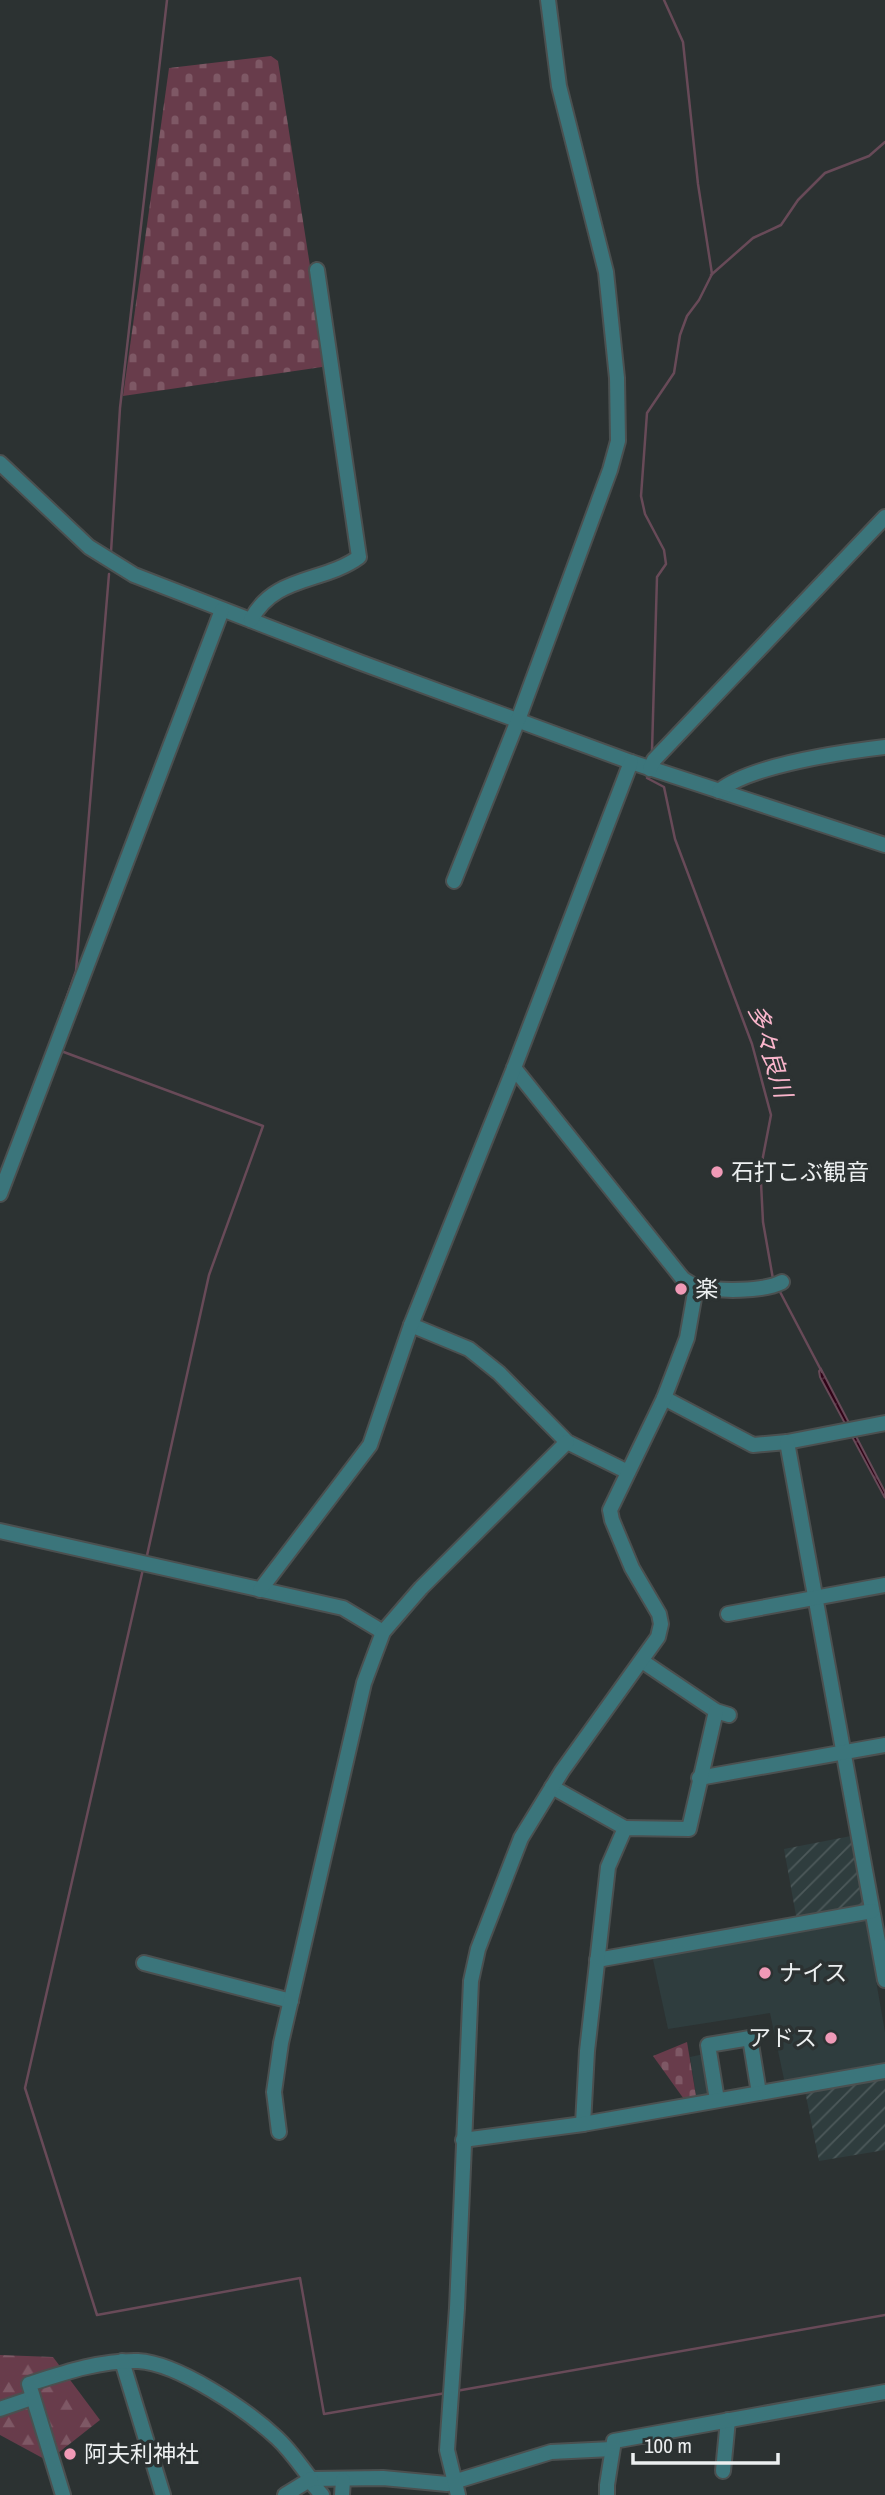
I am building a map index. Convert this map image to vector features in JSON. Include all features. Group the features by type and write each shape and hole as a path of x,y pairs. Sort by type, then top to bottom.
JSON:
{"street":[{"path":"454,881 518,720 610,470 618,441 617,378 606,272 559,86 548,0"},
{"path":"251,621 273,593 359,557 317,270"},
{"path":"0,463 77,538 99,555 134,575 650,769 885,845"},
{"path":"650,769 654,760 885,517"},
{"path":"0,1194 222,610"},
{"path":"719,791 734,781 786,765 885,747"},
{"path":"260,1590 370,1445 411,1325 514,1068 631,762"},
{"path":"514,1068 684,1279 695,1287 730,1289 772,1287 782,1282"},
{"path":"455,2488 447,2450 457,2308 470,2003 478,1949 521,1838 552,1787 659,1637 659,1615 632,1568 610,1510 664,1398 687,1338 695,1287"},
{"path":"411,1325 469,1349 499,1373 567,1442 628,1472"},
{"path":"664,1398 749,1444 787,1442 885,1423"},
{"path":"279,2132 274,2092 281,2043 363,1683 383,1632 421,1588 567,1442"},
{"path":"787,1442 885,1980"},
{"path":"0,1531 343,1608 383,1632"},
{"path":"728,1614 885,1585"},
{"path":"552,1787 625,1828 689,1829 699,1778 722,1713 642,1661"},
{"path":"699,1778 885,1745"},
{"path":"583,2124 587,2051 608,1867 625,1828"},
{"path":"597,1960 872,1911"},
{"path":"144,1962 291,2001"},
{"path":"716,2100 708,2045 750,2038 759,2093"},
{"path":"463,2140 583,2124 885,2071"},
{"path":"122,2361 163,2495"},
{"path":"63,2495 29,2384 75,2370 122,2361 167,2366 201,2384 277,2438 322,2495"},
{"path":"607,2495 614,2441 885,2392"},
{"path":"0,2409 32,2398"},
{"path":"723,2471 727,2420"},
{"path":"285,2495 310,2479 343,2488 383,2478 447,2484 455,2488 551,2452 612,2449"}],"shaded area":[{"path":"851,1836 866,1908 797,1921 784,1849"},
{"path":"865,1917 885,2032 885,2066 785,2084 770,2013 668,2029 652,1955"},
{"path":"708,2053 715,2097 697,2102 690,2057"},
{"path":"885,2078 885,2150 819,2161 805,2091"}],"green space":[{"path":"271,56 278,61 325,362 322,367 123,396 169,68"},
{"path":"687,2042 697,2102 686,2102 653,2056"},
{"path":"0,2355 53,2357 100,2420 48,2461 0,2435"}],"water":[{"path":"821,1369 885,1492 885,1498 820,1377"}],"waterway":[{"path":"111,552 120,408 167,0"},
{"path":"652,751 657,577 666,564 664,550 645,514 641,496 647,413 674,373 680,335 687,316 699,300 712,274 698,184 683,42 664,0"},
{"path":"711,275 753,238 781,225 798,200 825,173 869,156 885,142"},
{"path":"50,1044 76,971 109,574"},
{"name":"多々良川","path":"647,778 664,787 675,839 752,1044 771,1115 761,1167 761,1183 763,1222 773,1279"},
{"path":"61,1051 263,1126 209,1275 146,1560"},
{"name":"多々良川","path":"778,1288 822,1372"},
{"path":"143,1569 25,2088 97,2315 300,2278 324,2414 446,2393"},
{"path":"456,2391 885,2315"}],"place":[{"name":"石打こぶ観音","path":"717,1172"},
{"name":"楽","path":"681,1289"},
{"name":"ナイス","path":"765,1973"},
{"name":"アドス","path":"831,2038"},
{"name":"阿夫利神社","path":"70,2454"}]}
